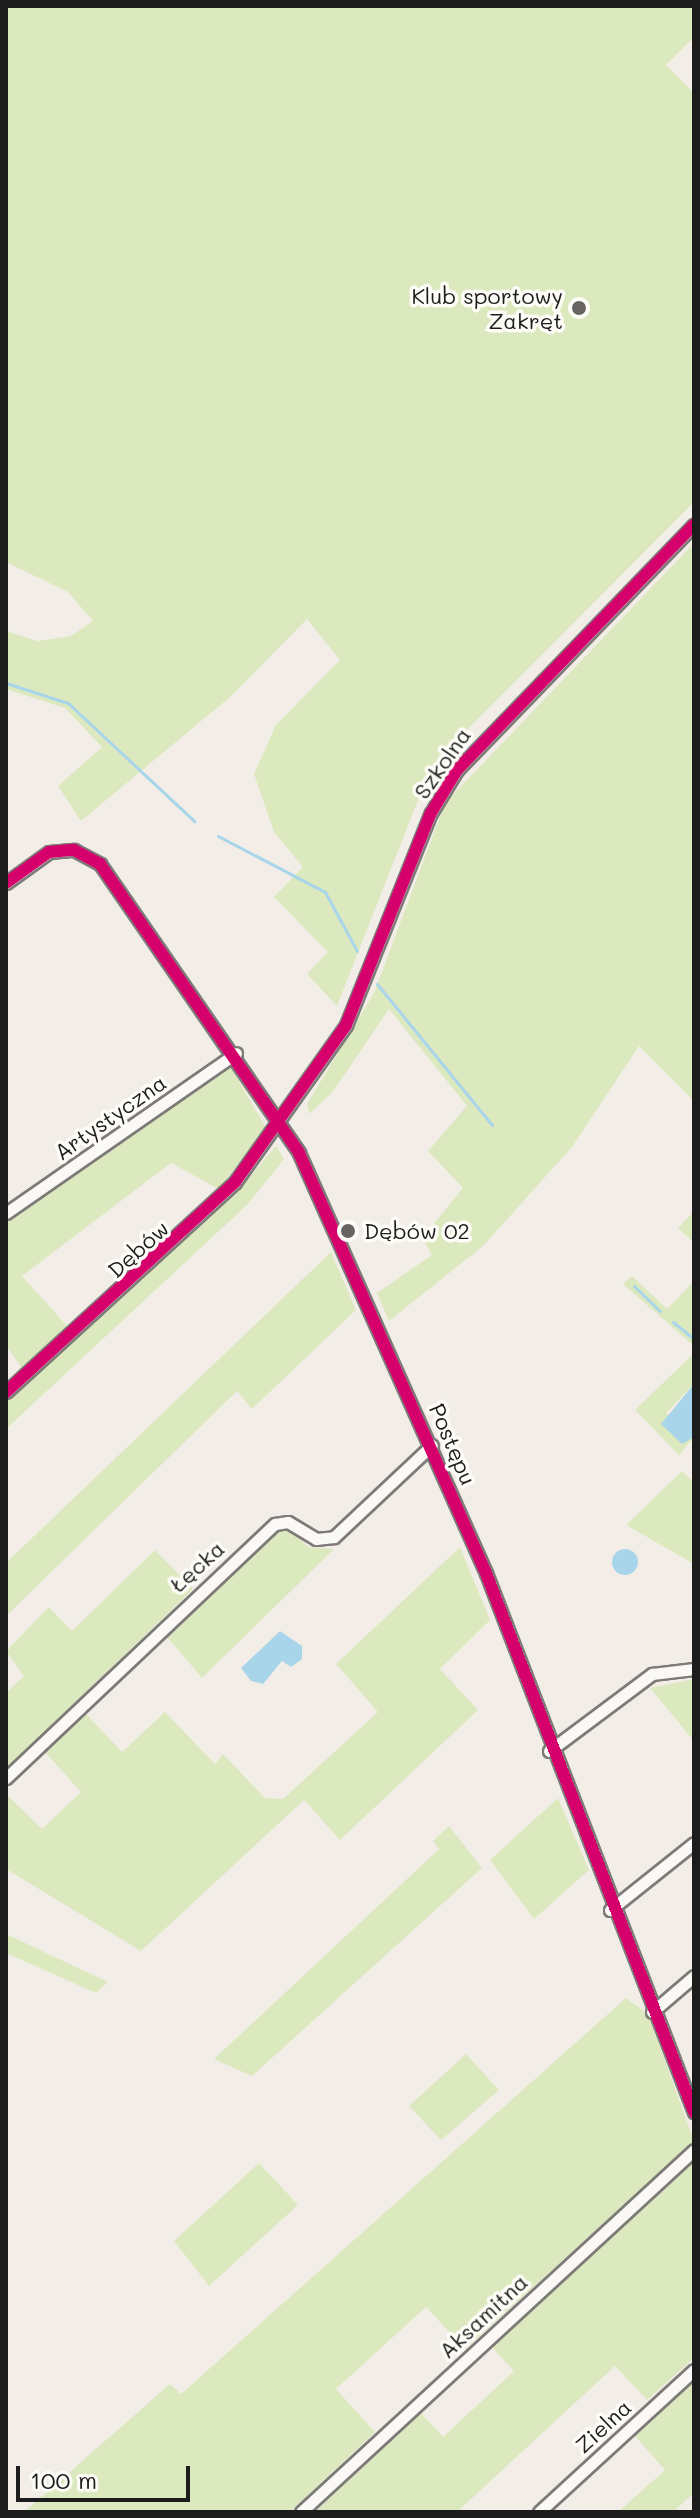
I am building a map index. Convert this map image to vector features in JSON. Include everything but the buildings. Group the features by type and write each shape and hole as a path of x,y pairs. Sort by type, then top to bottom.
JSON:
{"street":[{"name":"Szkolna","path":"280,1120 361,995 431,813 457,770 694,525"},
{"name":"Postępu","path":"6,883 35,859 74,850 110,877 280,1120 432,1445 610,1910 694,2112"},
{"name":"Artystyczna","path":"6,1213 236,1053"},
{"name":"Dębów","path":"6,1392 211,1210 280,1120"},
{"name":"Łęcka","path":"6,1778 275,1524 288,1522 316,1539 334,1537 432,1445"},
{"path":"549,1751 652,1674 694,1669"},
{"path":"610,1910 694,1843"},
{"path":"652,2012 694,1976"},
{"name":"Aksamitna","path":"301,2512 694,2150"},
{"name":"Zielna","path":"539,2512 694,2370"}],"green space":[{"path":"6,6 694,6 694,37 666,65 694,93 694,502 446,751 422,790 337,1006 307,974 328,952 274,897 303,867 274,832 254,774 276,725 340,660 307,619 230,697 81,821 58,786 102,747 65,708 6,689 6,631 38,641 71,636 93,621 68,592 6,562"},
{"path":"694,543 694,1101 639,1046 572,1147 483,1246 389,1321 377,1293 432,1255 422,1238 463,1188 428,1151 467,1106 389,1009 332,1093 309,1114 307,1104 374,993 445,803"},
{"path":"230,1066 266,1128 219,1189 171,1163 22,1276 69,1328 23,1370 6,1345 6,1222"},
{"path":"276,1146 284,1159 248,1204 6,1429 6,1401 236,1193"},
{"path":"694,1211 694,1243 678,1228"},
{"path":"331,1252 356,1310 252,1409 237,1391 6,1616 6,1563"},
{"path":"632,1276 667,1309 694,1281 694,1346 623,1284"},
{"path":"694,1353 694,1384 666,1413 694,1437 679,1455 635,1410"},
{"path":"682,1471 694,1483 694,1564 626,1525"},
{"path":"289,1528 308,1547 334,1549 202,1678 166,1636 275,1530"},
{"path":"460,1547 490,1620 440,1669 478,1710 340,1840 304,1800 141,1951 6,1869 6,1794 42,1829 81,1792 44,1751 85,1713 122,1752 165,1712 215,1764 223,1754 265,1798 283,1799 378,1712 336,1664"},
{"path":"155,1550 193,1589 6,1769 6,1693 24,1676 6,1651 49,1607 72,1631"},
{"path":"694,1679 694,1741 650,1688"},
{"path":"558,1798 589,1870 534,1919 490,1860"},
{"path":"449,1826 482,1868 252,2076 214,2059 439,1849 433,1841"},
{"path":"6,1934 108,1982 96,1993 6,1953"},
{"path":"626,1998 648,2014 694,2141 465,2349 426,2307 336,2389 375,2432 290,2512 24,2512 170,2384 181,2394"},
{"path":"466,2054 499,2090 441,2140 409,2106"},
{"path":"694,2160 694,2358 647,2400 615,2366 457,2512 315,2512 420,2412 443,2437 514,2371 491,2346"},
{"path":"259,2163 298,2205 209,2286 174,2241"},
{"path":"692,2382 694,2493 673,2512 618,2512 665,2470 634,2435"}],"water":[{"path":"694,1384 694,1437 682,1444 661,1424"},
{"path":"625,1549 634,1553 638,1562 634,1571 625,1575 616,1571 612,1562 616,1553"},
{"path":"280,1631 302,1646 302,1659 291,1667 282,1661 263,1684 251,1681 241,1668"}],"waterway":[{"path":"6,683 68,703 194,821"},
{"path":"218,836 325,892 357,951"},
{"path":"377,984 492,1125"},
{"path":"634,1286 660,1311"},
{"path":"673,1322 694,1339"}],"cycle path":[{"path":"6,1392 235,1182 346,1025 431,813 457,770 694,525"},
{"path":"6,883 49,852 74,850 100,864 299,1153 486,1573 694,2112"}],"place":[{"name":"Klub sportowy Zakręt","path":"579,308"},
{"name":"Dębów 02","path":"348,1231"}]}
